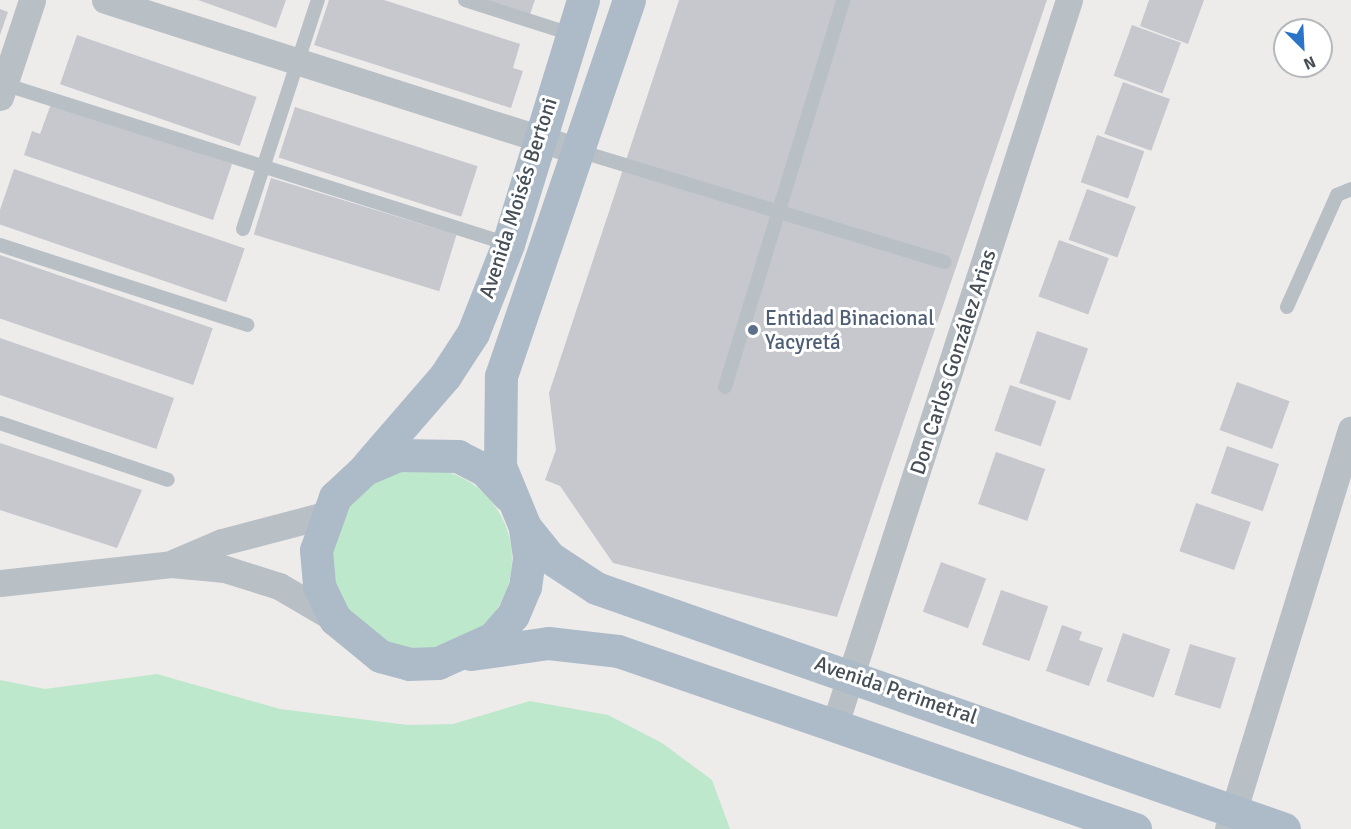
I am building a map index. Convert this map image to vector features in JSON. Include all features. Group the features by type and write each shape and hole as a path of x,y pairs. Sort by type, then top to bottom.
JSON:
{"main road":[{"name":"Avenida Moisés Bertoni","path":"365,469 398,454 458,456 485,470 508,495 525,527 529,557 517,606 493,638 467,655 409,664 355,641 335,619 318,574 316,550 325,515 335,497 365,469 445,376 473,333 507,244 535,141 582,0"},
{"name":"Avenida Moisés Bertoni","path":"508,495 497,440 501,376 629,0"},
{"name":"Avenida Perimetral","path":"525,527 549,557 596,588 853,675 1232,819 1284,829"},
{"path":"467,655 585,644 835,724 1135,829"}],"street":[{"path":"1,88 32,0"},
{"path":"105,0 535,141 579,151"},
{"name":"Don Carlos González Arias","path":"835,724 853,675 1069,0"},
{"path":"1232,819 1351,429"},
{"path":"171,564 222,542 325,515"},
{"path":"0,583 171,564 225,569 279,586 335,619"}],"lane":[{"path":"243,229 318,0"},
{"path":"465,0 571,34"},
{"path":"725,387 843,0"},
{"path":"1,88 263,164 507,244"},
{"path":"579,151 779,214 945,262"},
{"path":"1287,307 1337,195 1351,189"},
{"path":"0,245 247,325"},
{"path":"0,423 168,480"}],"green space":[{"path":"421,468 456,475 472,483 485,495 497,508 505,524 512,559 505,594 497,610 485,623 472,635 456,643 421,650 386,643 370,635 357,623 345,610 337,594 330,559 337,524 345,508 357,495 370,483 386,475"},
{"path":"157,674 280,709 408,725 453,724 530,701 608,715 662,743 712,780 730,829 0,829 0,680 45,689"}],"building":[{"path":"198,0 286,0 276,28"},
{"path":"329,0 384,0 520,44 513,68 523,71 511,108 314,45"},
{"path":"469,0 535,0 528,20"},
{"name":"Entidad Binacional Yacyretá","path":"679,0 1047,0 837,617 613,563 560,486 545,480 556,450 549,393"},
{"path":"1149,0 1204,0 1188,44 1140,26"},
{"path":"0,9 8,12 0,35"},
{"path":"1132,25 1181,43 1162,94 1114,76"},
{"path":"77,35 257,97 240,146 60,84"},
{"path":"1123,82 1170,99 1151,151 1104,134"},
{"path":"52,101 232,164 213,220 24,155 32,131 40,134"},
{"path":"295,107 478,166 461,217 279,157"},
{"path":"1097,135 1144,151 1128,199 1081,182"},
{"path":"14,169 245,248 226,302 0,224 0,210"},
{"path":"271,178 457,235 439,291 254,234"},
{"path":"1087,189 1136,207 1117,258 1069,240"},
{"path":"1059,240 1109,258 1088,315 1038,296"},
{"path":"0,255 213,328 193,385 0,318"},
{"path":"1037,331 1088,349 1070,401 1019,383"},
{"path":"0,338 174,398 156,449 0,395"},
{"path":"1237,382 1290,401 1272,449 1220,430"},
{"path":"1010,385 1056,401 1041,446 994,430"},
{"path":"0,443 142,490 117,548 0,510"},
{"path":"1227,446 1279,464 1263,511 1211,493"},
{"path":"996,452 1045,469 1027,521 978,504"},
{"path":"1196,503 1251,522 1234,570 1179,551"},
{"path":"941,562 986,578 968,628 923,612"},
{"path":"1001,590 1048,606 1029,661 982,645"},
{"path":"1062,625 1082,632 1079,640 1103,648 1089,686 1046,671"},
{"path":"1123,633 1170,649 1154,697 1106,681"},
{"path":"1190,644 1236,658 1220,709 1175,695"}],"place":[{"name":"Entidad Binacional Yacyretá","path":"753,330"}]}
